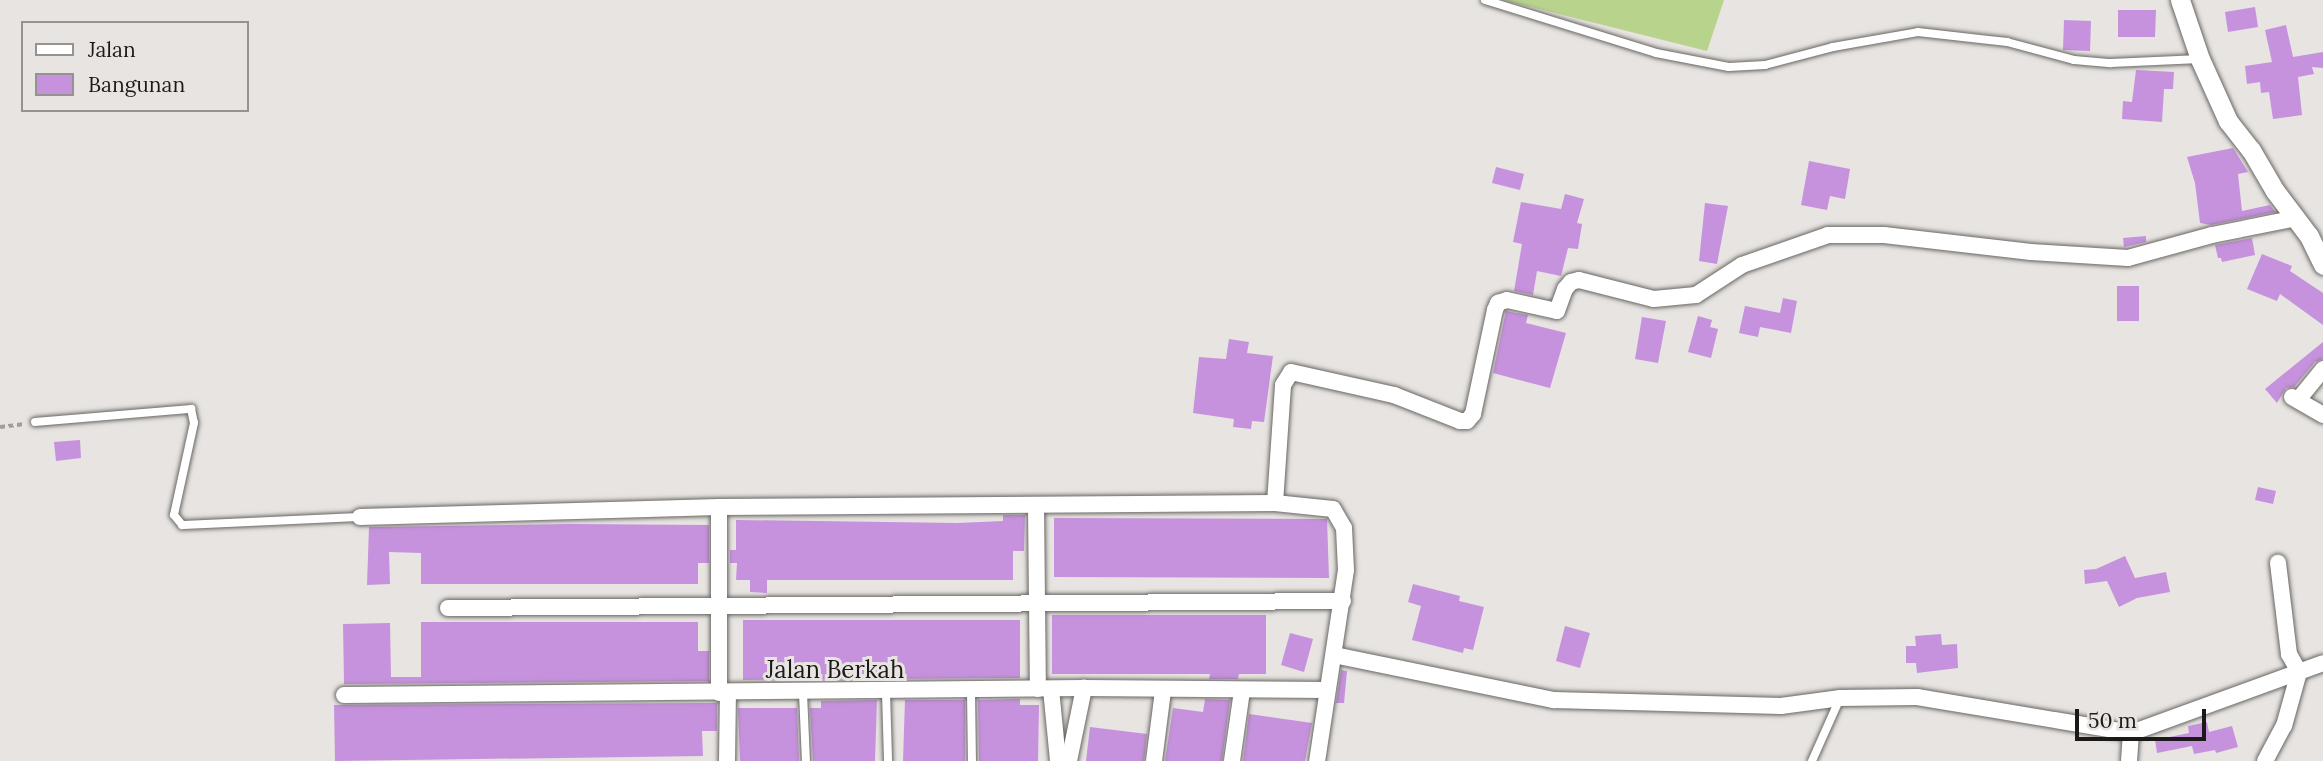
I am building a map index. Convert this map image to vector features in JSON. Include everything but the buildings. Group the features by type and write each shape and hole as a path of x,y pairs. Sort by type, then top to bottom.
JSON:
{"street":[{"path":"2180,0 2200,59 2228,121 2297,218 2323,265"},
{"path":"1275,503 1283,385 1291,372 1394,395 1460,421 1467,421 1473,414 1498,303 1507,300 1557,311 1565,289 1571,282 1578,280 1654,299 1696,295 1742,265 1828,234 1884,235 2018,251 2128,258 2212,235 2297,218"},
{"path":"2323,369 2295,399 2323,415"},
{"path":"360,517 719,508 1275,503 1332,509 1338,514 1344,528 1343,601 1326,690 1317,761"},
{"path":"1036,507 1036,603 1044,689 1058,761"},
{"path":"719,508 719,606 727,761"},
{"path":"2265,761 2284,726 2299,672 2290,654 2277,563"},
{"path":"448,608 1343,601"},
{"path":"1334,655 1553,699 1781,706 1840,698 1917,697 2131,733 2323,663"},
{"path":"1069,761 1084,688"},
{"name":"Jalan Berkah","path":"344,695 971,692 1084,688 1163,691 1326,690"},
{"path":"1154,761 1163,691"},
{"path":"1232,761 1242,691"},
{"path":"2129,761 2131,733"}],"lane":[{"path":"1485,0 1656,53 1729,67 1746,68 1833,47 1918,32 2007,42 2074,60 2111,63 2200,59"},
{"path":"35,422 191,409 194,423 174,515 182,526 360,517"},
{"path":"803,692 806,761"},
{"path":"886,692 888,761"},
{"path":"971,692 972,761"},
{"path":"1812,761 1840,698"}],"path":[{"path":"0,427 35,422"}],"green space":[{"path":"1503,0 1724,0 1707,51"}]}
